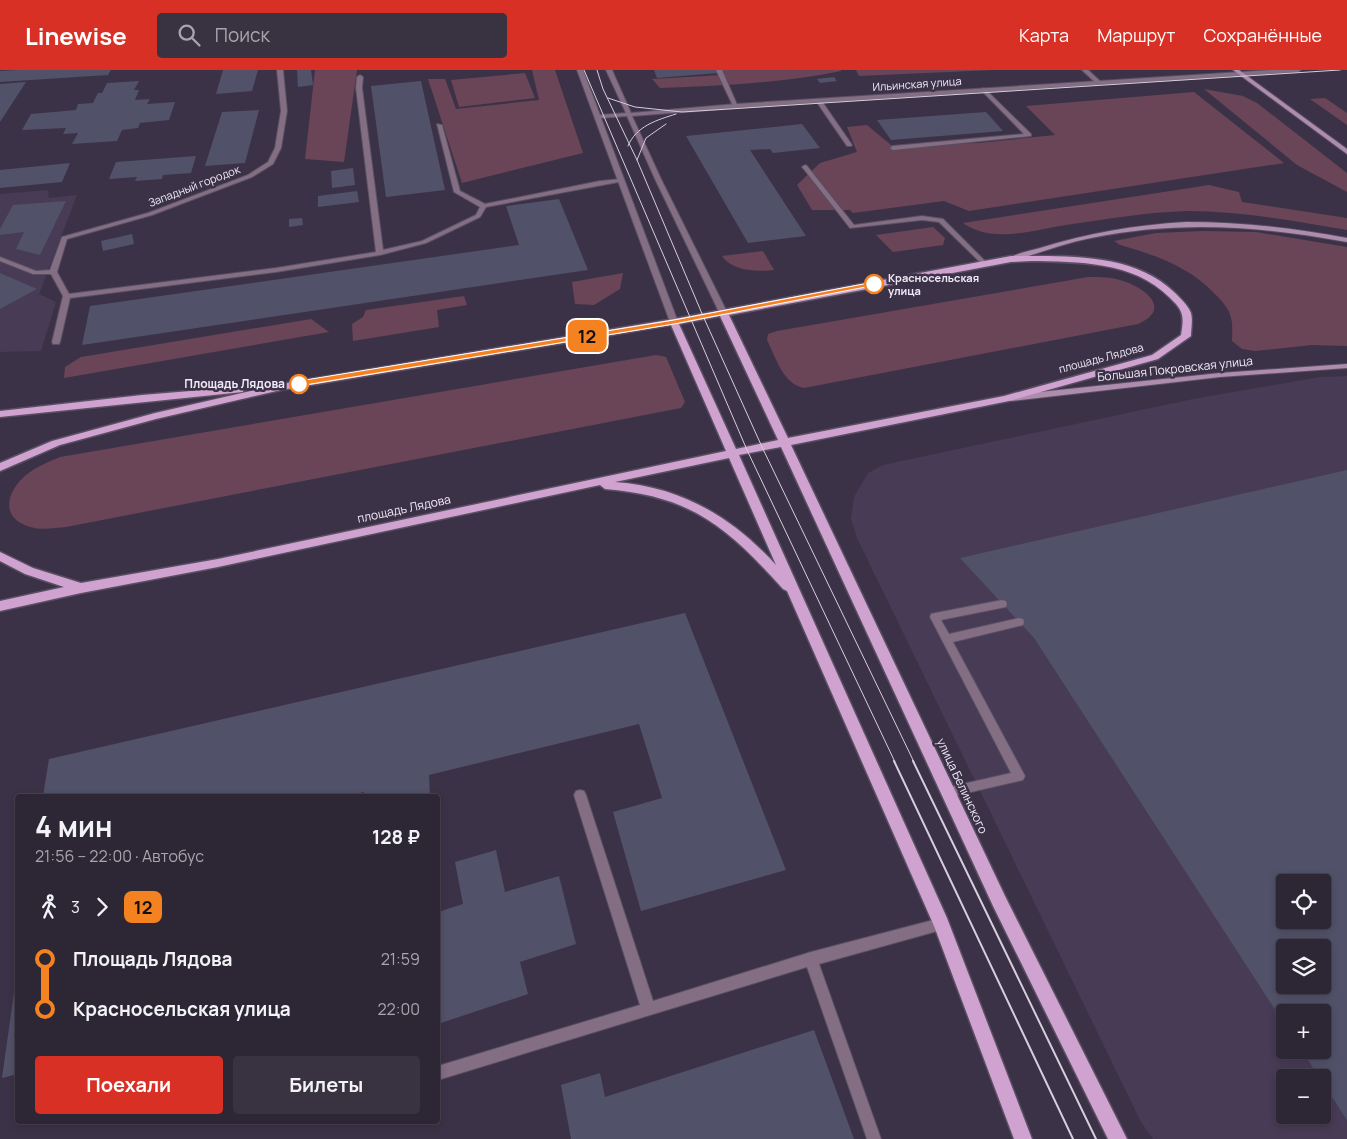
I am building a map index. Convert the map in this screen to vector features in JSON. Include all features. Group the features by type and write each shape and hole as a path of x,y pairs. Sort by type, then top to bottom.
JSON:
{"main road":[{"path":"1238,72 1347,152"},
{"path":"1011,259 1088,236 1137,228 1186,224 1229,223 1297,230 1347,240"},
{"name":"площадь Лядова","path":"0,467 56,443 155,416 282,387 674,322 1011,259 1059,258 1106,263 1140,274 1170,291 1186,312 1186,336 1154,358 1005,399 731,453 228,561 81,588 0,606"},
{"path":"723,312 785,442"},
{"path":"674,322 941,924 1024,1139"},
{"name":"Большая Покровская улица","path":"1005,399 1220,375 1347,366"},
{"name":"площадь Лядова","path":"0,414 142,398 282,387"},
{"name":"улица Белинского","path":"785,442 1004,910 1118,1139"},
{"path":"587,484 630,486 670,497 706,512 728,527 752,548 795,595"},
{"name":"площадь Лядова","path":"0,556 29,571 81,588"}],"street":[{"name":"Западный городок","path":"54,272 64,238 150,214 250,176 271,163 278,148 284,111 280,70"},
{"path":"580,70 674,322"},
{"path":"609,70 628,114 723,312"},
{"path":"719,70 736,106"},
{"path":"1085,70 1099,83"},
{"name":"Ильинская улица","path":"597,117 1238,72 1298,70"},
{"path":"360,77 359,88 380,253"},
{"path":"893,148 1029,135 984,90"},
{"path":"819,101 849,146"},
{"path":"439,125 457,192 484,206 600,183 622,181"},
{"path":"806,167 852,226 922,218 941,220 985,264"},
{"path":"67,296 276,270 380,253 424,242 478,216 484,206"},
{"path":"0,259 35,273 54,272 67,296 56,342"},
{"path":"949,792 1019,776 935,617 1002,604"},
{"path":"947,639 1019,622"},
{"path":"580,795 648,1008"},
{"path":"440,1072 810,959 941,924"},
{"path":"810,959 874,1139"}],"shaded area":[{"path":"315,70 357,70 344,162 305,159"},
{"path":"532,70 555,70 583,153 462,183 428,79 445,79 456,109 539,100"},
{"path":"719,70 841,71 774,81 660,88 652,79 723,75"},
{"path":"856,70 993,70 859,76"},
{"path":"525,73 535,98 459,107 451,80"},
{"path":"1204,89 1243,96 1257,103 1347,173 1347,192 1297,165"},
{"path":"1194,92 1284,163 969,211 944,201 853,213 850,210 812,210 797,185 820,163 857,152 847,127 867,125 891,145 979,143 1055,135 1026,106"},
{"path":"1325,98 1347,113 1347,125 1310,99"},
{"path":"1209,185 1239,192 1242,202 1347,218 1347,230 1287,220 1208,211 1127,216 1013,234 987,233 963,223"},
{"path":"48,190 49,198 77,195 39,294 56,302 41,351 0,352 0,194"},
{"path":"933,227 945,238 943,245 893,252 876,235"},
{"path":"1203,231 1256,232 1347,247 1347,346 1312,345 1255,351 1242,349 1232,341 1232,321 1227,308 1204,284 1170,263 1120,245 1114,241 1156,233"},
{"path":"763,251 774,270 761,271 739,268 726,261 722,256"},
{"path":"623,273 620,289 594,305 575,304 572,282"},
{"path":"1088,277 1113,278 1134,286 1150,297 1154,304 1154,310 1149,317 1138,324 804,388 797,386 785,376 767,340 768,334 777,331"},
{"path":"464,296 467,305 437,310 439,327 353,341 352,324 363,317 366,310"},
{"path":"311,319 329,332 64,378 65,367 81,357"},
{"path":"656,355 666,357 685,402 681,408 66,527 32,528 18,522 10,510 11,496 19,481 34,470 60,457"},
{"path":"1347,376 1347,1139 1153,1139 1141,1122 857,538 851,519 854,497 868,473 883,465 1193,399 1320,377"}],"building":[{"path":"111,70 108,75 0,82 0,71"},
{"path":"223,70 258,70 252,91 216,94"},
{"path":"297,70 311,70 313,85 298,87"},
{"path":"654,70 716,70 717,73 657,78"},
{"path":"834,77 837,81 820,83 817,79"},
{"path":"139,81 134,90 139,90 135,100 150,99 147,104 175,102 169,120 140,123 138,128 122,130 117,141 72,144 78,133 63,134 66,128 22,130 31,114 76,110 78,104 93,103 98,93 102,93 107,83"},
{"path":"421,81 445,190 386,197 371,86"},
{"path":"26,82 0,122 0,84"},
{"path":"259,110 245,163 205,166 222,112"},
{"path":"986,112 1003,131 891,140 877,120"},
{"path":"802,124 820,148 773,153 770,149 750,150 806,236 748,243 686,136"},
{"path":"196,156 191,173 163,175 162,179 149,180 135,181 137,177 109,179 116,162"},
{"path":"70,163 62,182 0,188 0,170"},
{"path":"353,168 355,185 332,188 331,171"},
{"path":"357,191 359,202 318,207 318,196"},
{"path":"559,199 588,270 82,345 90,306 519,245 506,206"},
{"path":"66,201 40,255 16,249 24,232 0,235 0,229 13,205"},
{"path":"302,218 303,225 289,227 289,219"},
{"path":"132,234 134,244 103,251 101,241"},
{"path":"0,273 37,289 0,309"},
{"path":"1347,470 1347,1120 1331,1096 1331,1069 1314,1069 1307,1059 1331,1059 1331,1004 1276,1004 1276,1011 1034,638 960,558"},
{"path":"685,613 786,870 641,911 613,812 662,798 639,724 429,775 430,794 364,794 364,792 355,794 43,794 49,759"},
{"path":"496,850 505,892 559,876 576,944 520,962 528,994 440,1023 440,911 463,904 455,862"},
{"path":"15,985 15,1075 2,1078"},
{"path":"814,1030 854,1139 571,1139 561,1085 600,1073 605,1097"}],"tram line":[{"path":"584,70 747,450 895,762"},
{"path":"597,70 603,89 629,144"},
{"path":"608,98 635,107 682,112 1340,70"},
{"path":"629,144 636,133 648,125 676,114"},
{"path":"637,160 646,138 666,124"},
{"path":"629,144 637,160"},
{"path":"637,160 703,316 762,447 914,762"},
{"path":"894,761 1073,1139"},
{"path":"913,761 1096,1139"}],"bus line":[{"name":"12","path":"299,384 674,322 874,284"}],"place":[{"name":"Красносельская улица","path":"874,284"},
{"name":"Площадь Лядова","path":"299,384"}]}
